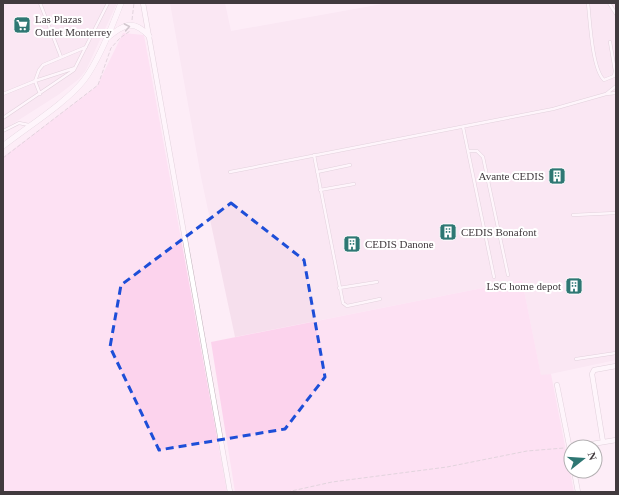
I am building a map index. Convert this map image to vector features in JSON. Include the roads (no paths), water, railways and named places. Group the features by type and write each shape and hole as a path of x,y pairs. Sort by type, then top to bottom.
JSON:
{"street":[{"path":"3,146 71,93 82,82 92,67 121,3"},
{"path":"118,10 125,3"},
{"path":"143,3 230,492"},
{"path":"105,39 119,28 128,25 138,26 149,36"},
{"path":"603,439 592,374 594,370 616,366"},
{"path":"557,385 570,439"},
{"path":"603,442 616,440"},
{"path":"576,479 578,492"}],"lane":[{"path":"40,3 61,57"},
{"path":"3,118 40,94 75,68 108,3"},
{"path":"588,3 596,64 600,76 604,80 614,76 615,71 610,42"},
{"path":"610,3 616,14"},
{"path":"40,94 35,81 39,70 44,65 86,46"},
{"path":"3,94 35,81 75,68"},
{"path":"606,94 616,86"},
{"path":"230,172 553,109 606,94 616,93"},
{"path":"3,131 19,123 30,125"},
{"path":"463,127 494,277"},
{"path":"468,151 477,151 483,157 508,275"},
{"path":"314,155 339,288 345,305 380,300"},
{"path":"317,172 350,165"},
{"path":"320,190 354,184"},
{"path":"573,216 616,213"},
{"path":"339,288 377,282"},
{"path":"576,360 616,353"}],"place":[{"name":"Las Plazas Outlet Monterrey","path":"22,25"},
{"name":"Avante CEDIS","path":"557,176"},
{"name":"CEDIS Bonafont","path":"448,232"},
{"name":"CEDIS Danone","path":"352,244"},
{"name":"LSC home depot","path":"574,286"}]}
